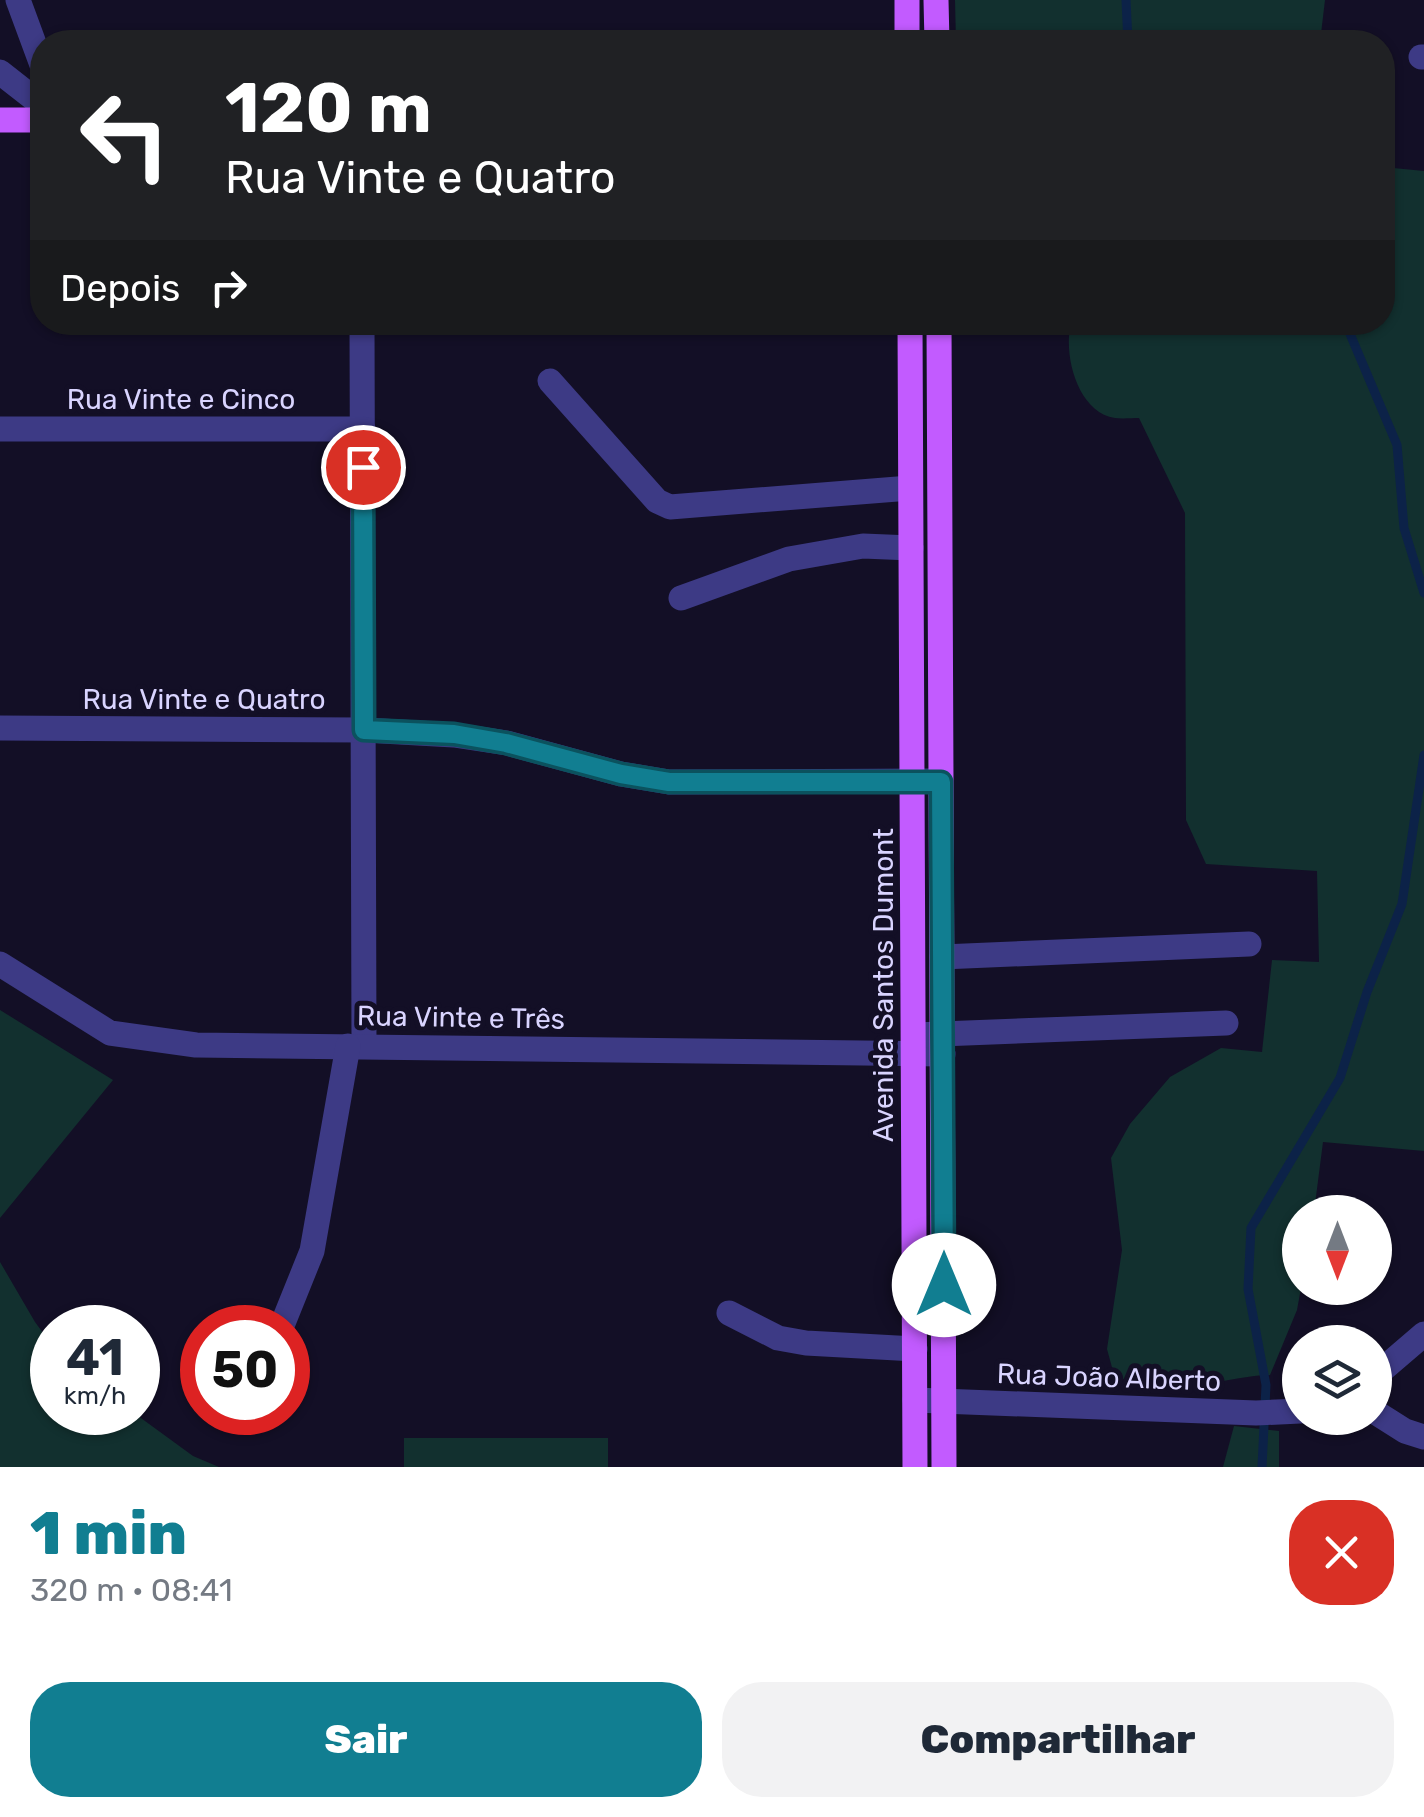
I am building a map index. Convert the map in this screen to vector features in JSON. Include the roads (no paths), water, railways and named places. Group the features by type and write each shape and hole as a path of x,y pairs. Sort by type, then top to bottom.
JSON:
{"main road":[{"path":"907,0 907,30"},
{"path":"936,0 936,30"},
{"path":"0,120 30,120"},
{"name":"Avenida Santos Dumont","path":"910,335 915,1467"},
{"path":"939,335 944,1467"}],"street":[{"path":"18,0 30,33"},
{"path":"0,72 30,96"},
{"path":"290,1305 312,1251 356,1046 364,730 362,335"},
{"path":"550,381 657,501 670,507 910,488"},
{"name":"Rua Vinte e Cinco","path":"0,430 362,429"},
{"path":"681,598 788,559 863,546 911,548"},
{"name":"Rua Vinte e Quatro","path":"0,728 454,734 669,782 941,782"},
{"path":"942,957 1250,944"},
{"name":"Rua Vinte e Três","path":"0,964 110,1033 196,1045 914,1045 1226,1024"},
{"path":"730,1313 778,1338 916,1349"},
{"path":"1392,1361 1424,1334"},
{"name":"Rua João Alberto","path":"916,1400 1282,1412"},
{"path":"1392,1422 1424,1437"}],"waterway":[{"path":"1126,0 1127,30"},
{"path":"1350,335 1397,445 1404,528 1424,593"},
{"path":"1262,1467 1266,1385 1248,1289 1251,1228 1340,1078 1367,992 1402,904 1424,755"}]}
